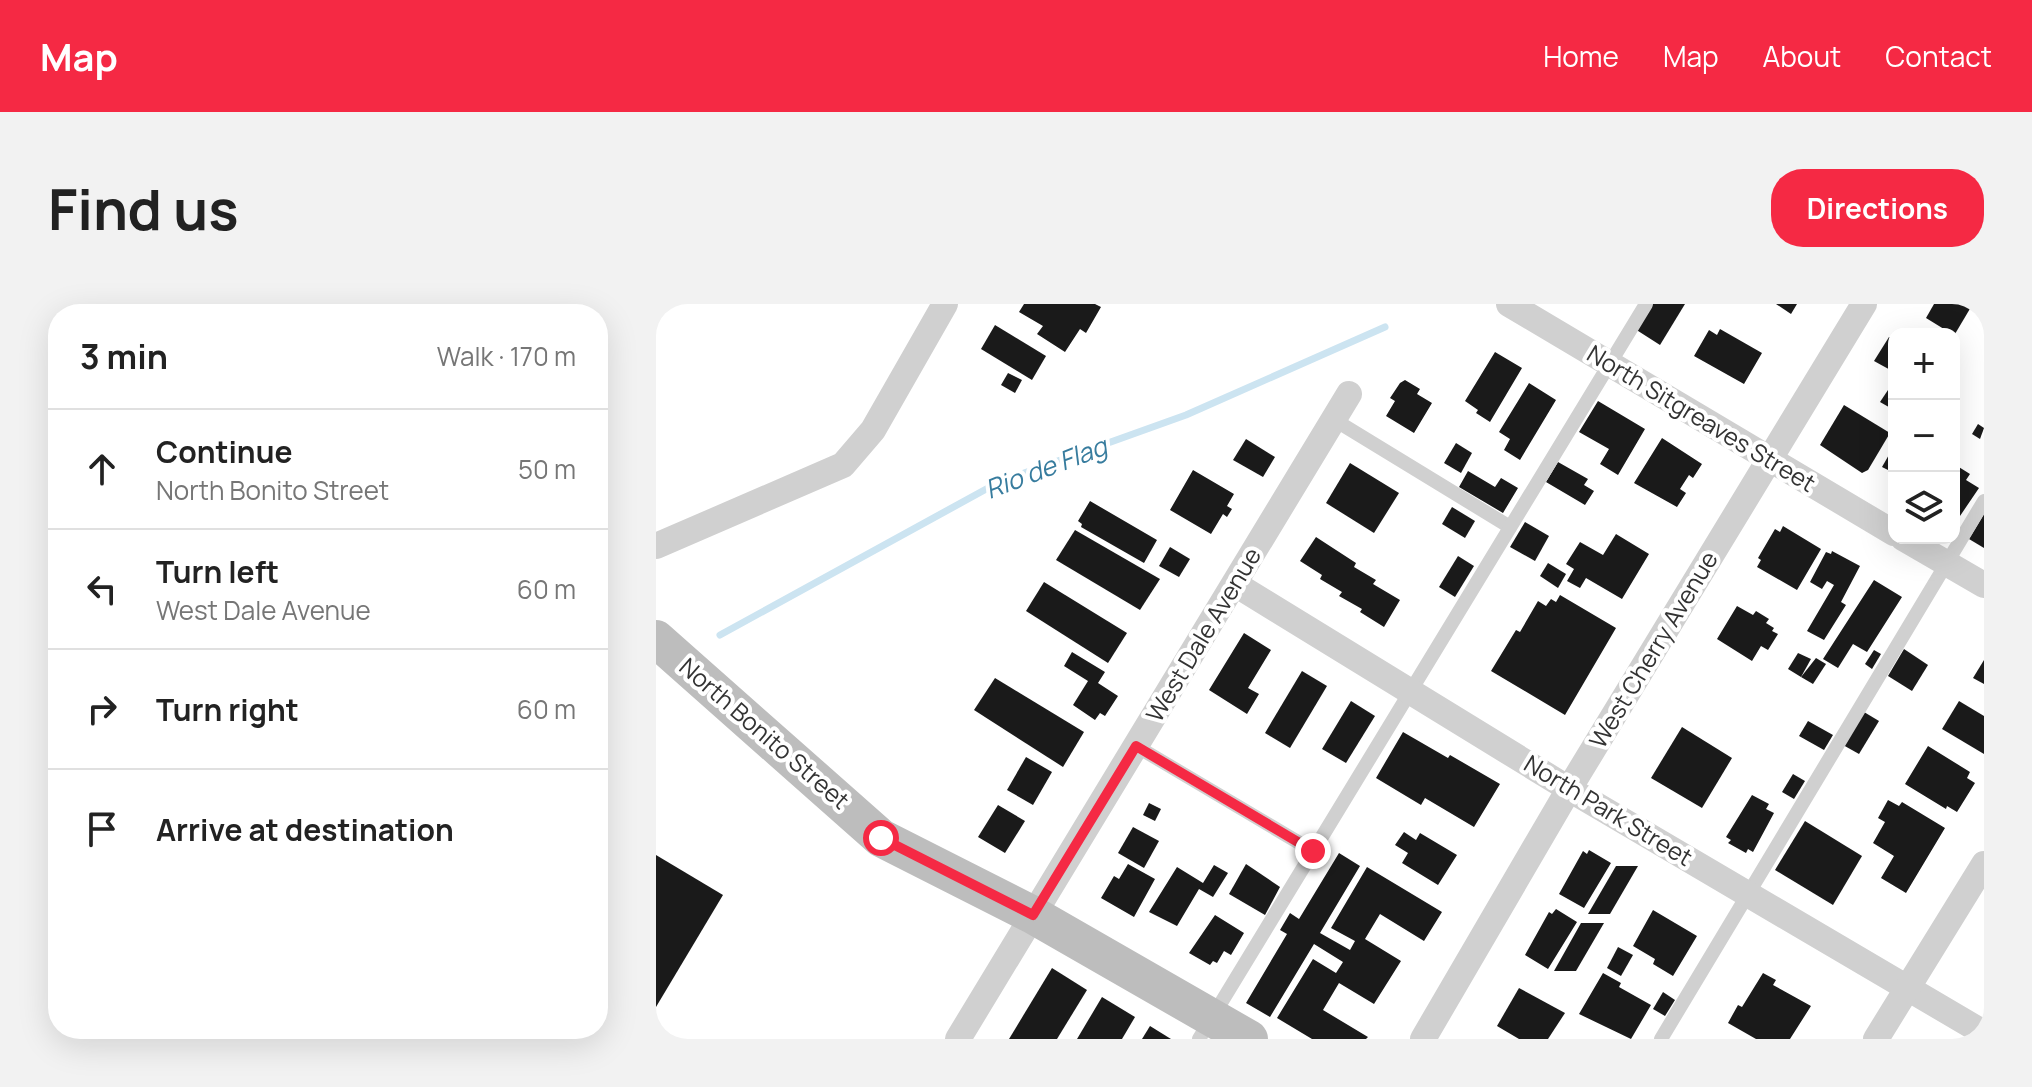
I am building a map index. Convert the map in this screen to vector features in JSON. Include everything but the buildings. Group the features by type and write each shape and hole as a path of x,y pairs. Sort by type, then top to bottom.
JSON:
{"street":[{"path":"656,546 843,465 873,430 945,304"},
{"name":"North Sitgreaves Street","path":"1509,304 1888,529"},
{"name":"West Cherry Avenue","path":"1423,1039 1569,789 1864,304"},
{"name":"West Dale Avenue","path":"958,1039 1349,394"},
{"path":"1913,544 1984,585"},
{"name":"North Park Street","path":"1235,584 1569,789 1984,1033"},
{"name":"North Bonito Street","path":"656,639 881,838 1033,915 1205,1028 1249,1039"},
{"path":"1876,1039 1984,864"}],"lane":[{"path":"1205,1028 1646,304"},
{"path":"1333,419 1510,527"},
{"path":"1661,1039 1984,501"},
{"path":"1136,746 1313,851"}],"waterway":[{"name":"Rio de Flag","path":"720,635 999,482 1186,415 1385,327"}],"route":[{"path":"881,838 1033,915 1136,746 1313,851"}]}
